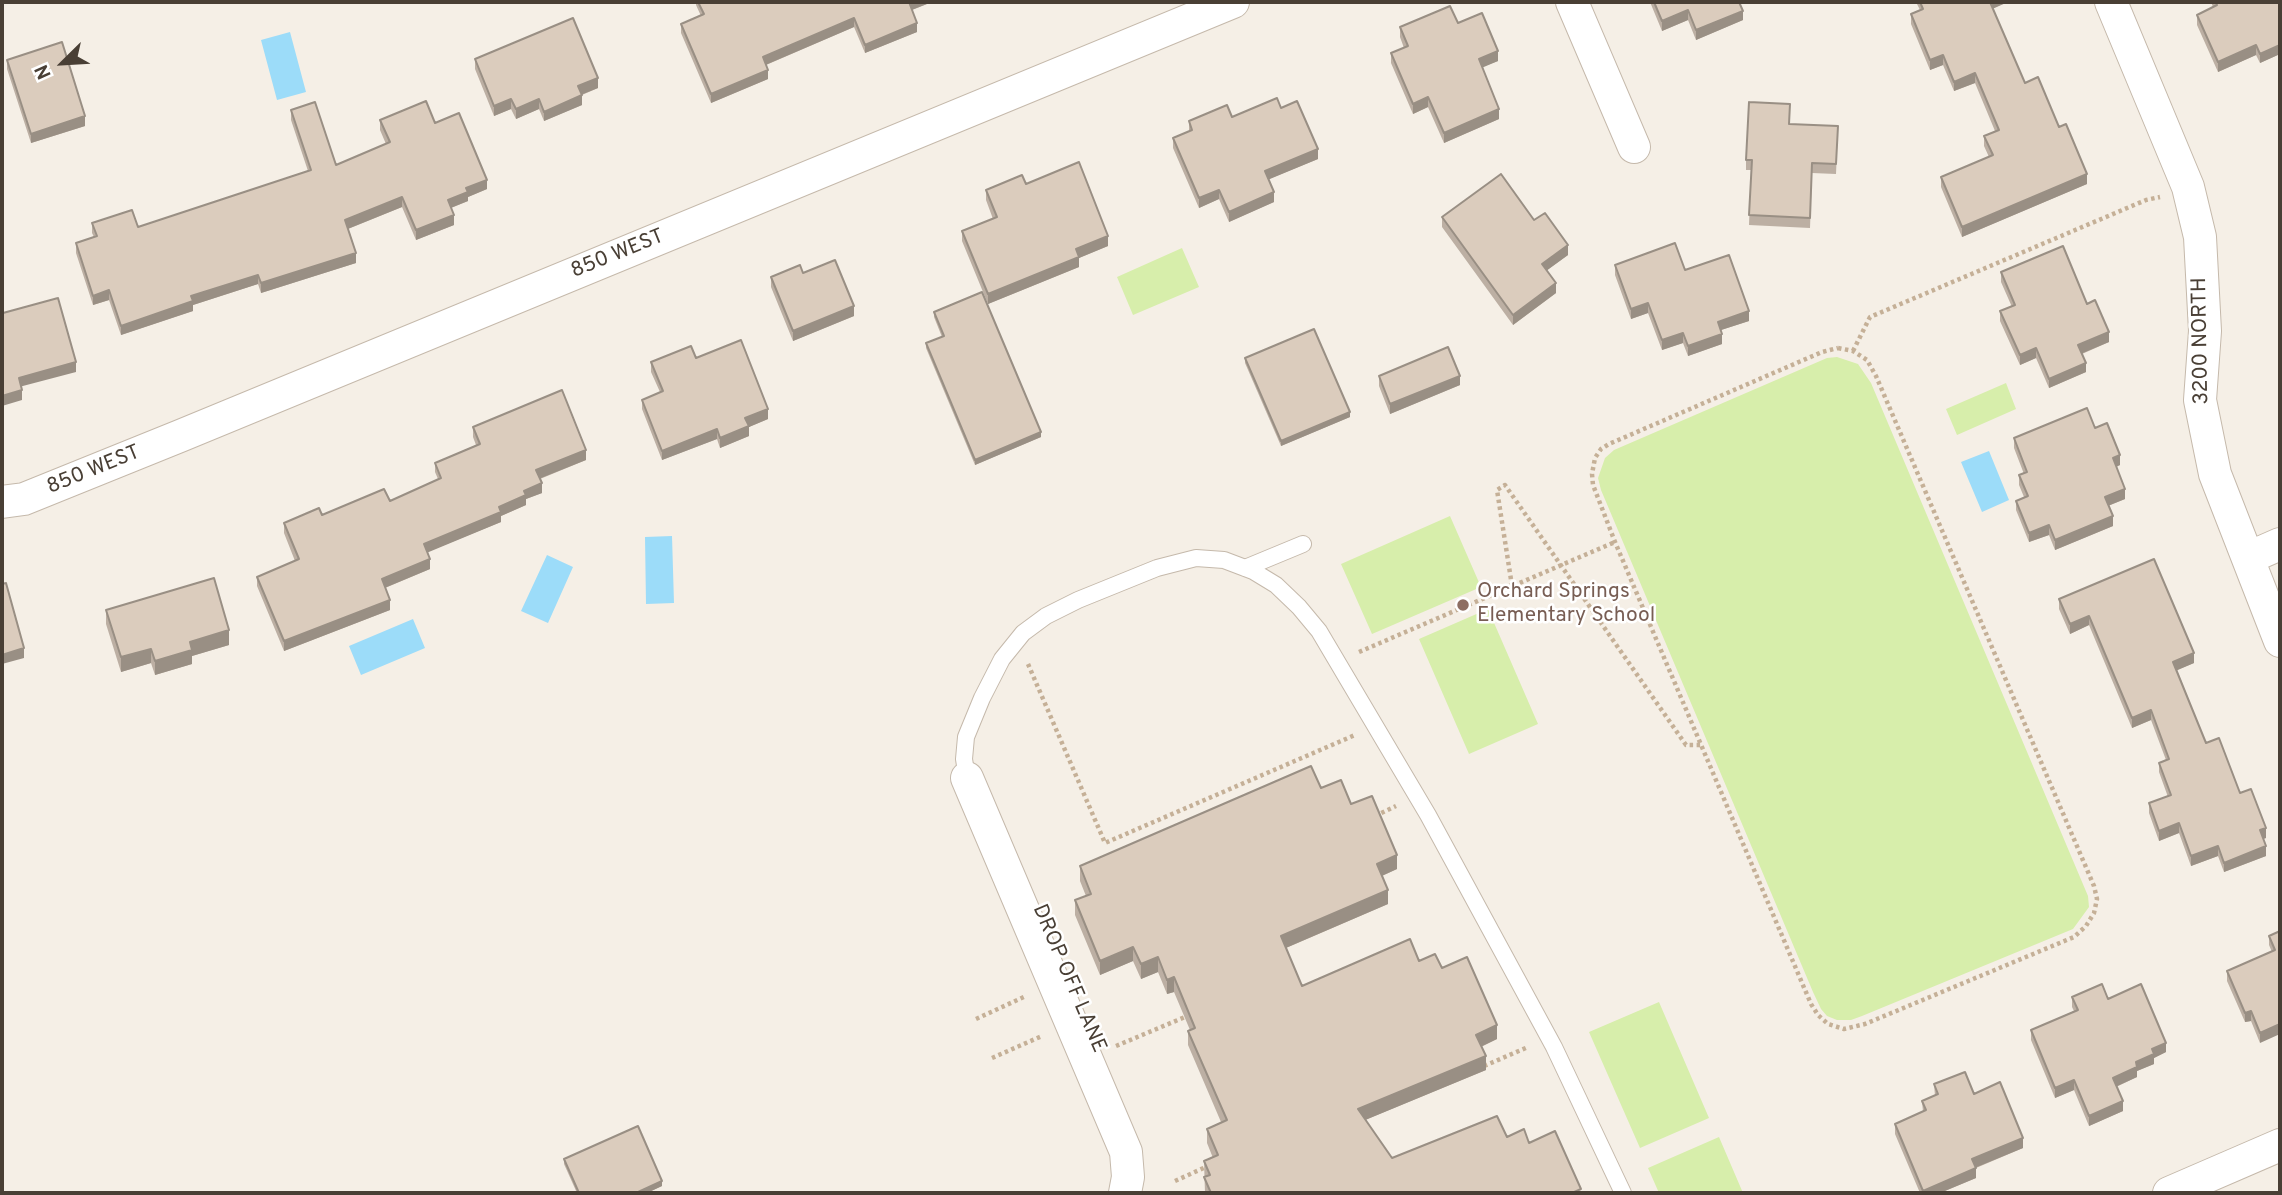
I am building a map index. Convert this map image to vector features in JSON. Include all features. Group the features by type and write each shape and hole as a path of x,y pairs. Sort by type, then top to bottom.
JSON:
{"street":[{"name":"850 WEST","path":"2,502 24,499 1233,2"},
{"path":"1572,2 1634,147"},
{"name":"3200 NORTH","path":"2111,2 2188,187 2200,237 2205,331 2200,400 2215,474 2280,641"},
{"path":"2248,558 2280,544"},
{"path":"967,778 1126,1152 1128,1177 1125,1193"},
{"path":"2169,1193 2280,1145"}],"lane":[{"path":"1245,568 1303,544"},
{"path":"967,778 964,759 966,737 982,698 1002,659 1023,633 1046,616 1157,568 1196,558 1224,559 1276,585 1319,631 1429,815 1555,1047 1623,1193"},
{"name":"DROP OFF LANE","path":"967,778 988,791 1139,1144 1142,1167 1140,1193"}],"path":[{"path":"1853,351 1870,317 2146,200 2161,197"},
{"path":"1838,348 1853,351 1867,360 1881,388 2097,898 2094,913 2086,926 2074,937 1865,1024 1844,1029 1828,1024 1818,1016 1811,1004 1615,541 1592,485 1592,474 1595,458 1601,449 1609,444 1822,352 1838,348"},
{"path":"1512,586 1497,490 1505,485 1686,746 1702,745"},
{"path":"1353,655 1615,541"},
{"path":"1027,661 1105,843 1356,735"},
{"path":"1374,816 1399,805"},
{"path":"1182,810 1186,819"},
{"path":"976,1019 1027,996"},
{"path":"1116,1045 1185,1017"},
{"path":"992,1058 1043,1036"},
{"path":"1484,1066 1528,1047"},
{"path":"1175,1181 1215,1163"}],"green space":[{"path":"1182,248 1199,287 1133,315 1117,277"},
{"path":"1837,357 1858,364 1871,383 2088,896 2089,907 2073,929 1851,1020 1837,1020 1827,1016 1813,992 1598,478 1605,458 1614,450 1827,358"},
{"path":"2006,383 2016,409 1957,435 1946,409"},
{"path":"1450,516 1481,587 1372,634 1341,564"},
{"path":"1488,609 1538,724 1469,754 1419,639"},
{"path":"1659,1002 1709,1118 1640,1148 1589,1032"},
{"path":"1719,1137 1743,1193 1659,1193 1648,1168"}],"water":[{"path":"290,32 306,92 277,100 261,40"},
{"path":"1989,451 2009,500 1982,512 1961,462"},
{"path":"672,536 674,603 646,604 645,537"},
{"path":"547,555 573,567 548,623 521,611"},
{"path":"413,619 425,648 361,675 349,646"}],"building":[{"path":"698,2 909,2 917,23 865,45 854,18 763,57 768,70 711,94 681,24 704,14"},
{"path":"1654,2 1739,2 1743,11 1696,30 1688,10 1662,21"},
{"path":"1920,2 1990,2 2025,83 2038,77 2059,127 2066,124 2087,174 1962,227 1941,177 1993,155 1984,136 1999,130 1975,73 1954,82 1943,55 1930,60 1911,14 1923,9"},
{"path":"2215,2 2280,2 2280,45 2260,54 2256,45 2218,62 2197,15 2217,5"},
{"path":"1450,6 1458,23 1482,13 1498,51 1479,59 1499,109 1444,133 1428,97 1413,104 1391,53 1408,46 1400,27"},
{"path":"573,18 598,78 578,86 582,95 544,112 539,99 516,109 511,99 494,106 475,59"},
{"path":"62,42 85,116 31,134 7,60"},
{"path":"1277,98 1281,108 1297,101 1318,149 1265,171 1274,192 1229,212 1219,190 1199,198 1173,138 1192,130 1189,121 1227,105 1232,117"},
{"path":"426,101 435,123 459,113 487,180 466,188 468,192 448,200 454,215 416,230 402,197 345,220 356,253 261,283 258,275 191,296 193,301 121,326 109,290 93,296 76,243 97,236 92,223 132,210 138,227 311,170 291,110 315,102 336,165 390,142 380,120"},
{"path":"1749,102 1790,104 1789,124 1838,126 1836,164 1812,163 1810,218 1749,215 1752,160 1746,160"},
{"path":"1079,162 1108,236 1076,249 1079,257 988,294 962,231 997,217 986,190 1022,175 1026,184"},
{"path":"1501,174 1534,220 1545,213 1568,245 1542,264 1556,283 1513,315 1442,217"},
{"path":"1675,243 1685,270 1729,255 1749,311 1718,322 1722,334 1688,346 1683,333 1662,340 1648,303 1631,309 1615,265"},
{"path":"2063,246 2087,304 2095,300 2109,332 2078,345 2086,363 2049,379 2036,348 2020,355 2000,311 2015,305 2001,272"},
{"path":"835,260 854,306 793,331 771,277 800,265 803,273"},
{"path":"982,292 1041,432 975,460 926,343 944,336 934,312"},
{"path":"58,298 76,362 19,378 22,390 2,396 2,308 3,313"},
{"path":"1314,329 1350,412 1281,441 1245,358"},
{"path":"741,340 768,409 745,418 749,426 720,438 717,429 662,451 642,400 663,391 651,362 691,346 696,358"},
{"path":"1448,347 1460,376 1390,404 1379,376"},
{"path":"562,390 586,450 536,470 542,483 524,491 526,495 499,507 501,512 424,544 430,559 382,579 390,600 284,641 257,577 299,559 284,523 319,508 322,515 384,489 390,501 441,478 435,463 480,444 473,427"},
{"path":"2087,408 2095,428 2107,423 2120,455 2113,458 2125,489 2105,497 2113,516 2055,540 2049,525 2029,533 2016,501 2028,496 2019,475 2027,472 2014,438"},
{"path":"2154,559 2194,653 2173,662 2206,743 2219,738 2240,793 2251,789 2266,828 2260,830 2266,846 2224,863 2218,846 2191,856 2179,823 2159,831 2149,803 2171,795 2159,763 2169,759 2151,710 2132,718 2089,616 2070,624 2059,599"},
{"path":"214,578 229,630 190,642 192,650 155,661 151,649 121,657 106,610"},
{"path":"6,583 24,648 2,655 2,584"},
{"path":"1311,766 1321,788 1341,780 1351,804 1372,796 1397,855 1377,864 1388,890 1281,936 1302,986 1410,939 1419,961 1435,954 1442,968 1467,957 1497,1025 1476,1035 1486,1056 1358,1109 1392,1158 1497,1116 1507,1137 1524,1129 1529,1143 1555,1131 1581,1189 1572,1193 1211,1193 1204,1177 1210,1175 1204,1161 1218,1155 1207,1129 1227,1120 1188,1031 1195,1028 1174,977 1167,980 1158,957 1141,964 1133,947 1100,961 1075,900 1091,894 1080,866"},
{"path":"2280,931 2280,1024 2260,1033 2251,1011 2245,1013 2227,971 2275,950 2269,936"},
{"path":"2102,984 2108,999 2141,984 2166,1043 2152,1049 2154,1054 2136,1062 2137,1067 2113,1078 2123,1101 2089,1116 2074,1080 2055,1088 2031,1030 2078,1010 2072,997"},
{"path":"1965,1072 1974,1094 2000,1082 2023,1138 1972,1159 1976,1168 1923,1191 1895,1124 1926,1110 1922,1101 1938,1094 1934,1084"},
{"path":"638,1126 662,1181 636,1193 579,1193 564,1159"}],"place":[{"name":"Orchard Springs Elementary School","path":"1463,605"}]}
